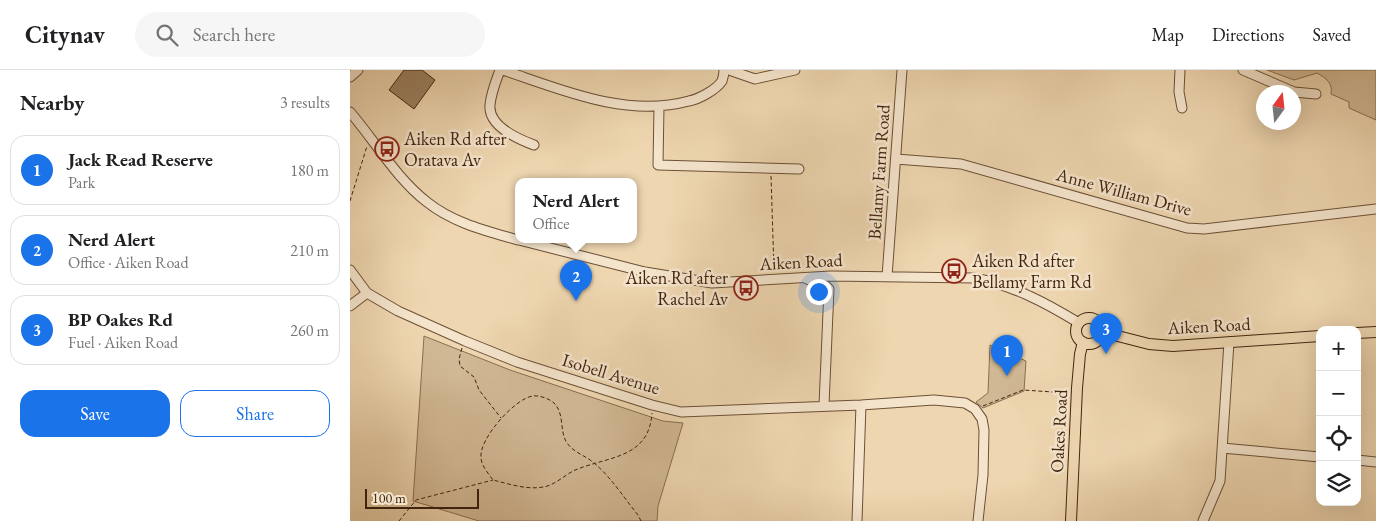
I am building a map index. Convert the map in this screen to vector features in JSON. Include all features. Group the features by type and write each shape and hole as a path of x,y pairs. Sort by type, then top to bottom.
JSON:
{"main road":[{"path":"1092,318 1100,324 1101,338 1096,342 1088,344 1079,340 1076,332 1079,323 1092,318"},
{"name":"Aiken Road","path":"1102,332 1161,346 1316,336"},
{"path":"1361,333 1376,332"},
{"name":"Oakes Road","path":"1071,521 1077,393 1080,354 1083,342"}],"street":[{"path":"350,77 358,70"},
{"path":"534,145 510,135 496,123 489,107 501,70 588,98 620,105 659,107 701,98 722,82 724,70"},
{"path":"729,70 755,79 794,70"},
{"name":"Bellamy Farm Road","path":"887,276 902,70"},
{"path":"1180,70 1179,92 1182,108"},
{"path":"1243,70 1294,92 1316,94"},
{"path":"659,107 658,165 799,169"},
{"name":"Aiken Road","path":"350,112 402,178 428,204 460,221 515,239"},
{"name":"Anne William Drive","path":"896,159 961,164 1186,228 1204,229 1376,209"},
{"name":"Aiken Road","path":"531,243 645,272 695,281 727,283 802,278 887,276 972,278 990,281 1010,288 1079,323"},
{"path":"350,270 366,293 350,306"},
{"path":"802,278 830,289 824,405"},
{"name":"Isobell Avenue","path":"366,293 398,311 517,362 652,405 681,412 934,400 965,403 975,409"},
{"path":"1203,521 1220,481 1229,342"},
{"path":"857,521 861,404"},
{"path":"975,409 982,419 984,430 983,475 978,521"},
{"path":"1222,448 1316,457"},
{"path":"1361,460 1376,462"}],"path":[{"path":"350,200 370,137"},
{"path":"771,168 774,270"},
{"path":"465,341 459,359 460,366 474,378 479,390 502,418"},
{"path":"975,409 1023,390 1077,393"},
{"path":"494,480 482,464 480,456 487,438 502,418 518,403 533,396 544,398 554,403 561,416 566,442 575,451 594,463 641,521"},
{"path":"399,521 416,500 494,480 518,486 544,488 572,472 594,463 612,460 630,452 643,441 652,422 652,405"}],"shaded area":[{"path":"1267,70 1376,70 1376,120 1349,108 1349,102 1331,94 1331,87 1328,81 1317,73 1294,80"},
{"path":"424,336 510,370 663,421 683,423 658,506 657,521 479,521 413,501"},
{"path":"990,345 1026,361 1024,391 983,408 976,402 988,393"}],"building":[{"path":"404,70 422,70 435,80 414,109 389,90"}],"place":[{"name":"Aiken Rd after Oratava Av","path":"387,149"},
{"name":"Aiken Rd after Bellamy Farm Rd","path":"954,271"},
{"name":"Aiken Rd after Rachel Av","path":"746,288"},
{"name":"Nerd Alert","path":"576,301"},
{"name":"BP Oakes Rd","path":"1106,354"},
{"name":"Jack Read Reserve","path":"1007,376"}]}
